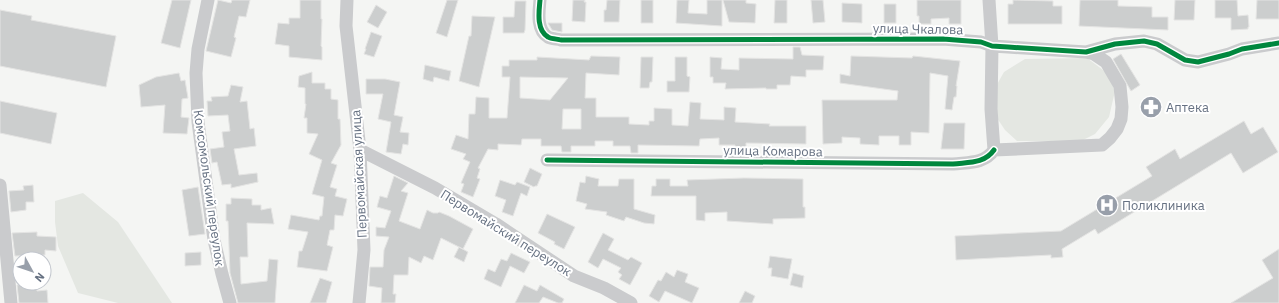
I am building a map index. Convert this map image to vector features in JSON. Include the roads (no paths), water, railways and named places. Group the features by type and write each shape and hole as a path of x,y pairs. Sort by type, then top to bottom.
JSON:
{"street":[{"name":"Комсомольский переулок","path":"208,0 198,49 196,72 198,122 214,240 230,303"},
{"name":"Первомайская улица","path":"347,0 346,26 360,150 364,250 361,302"},
{"name":"улица Чкалова","path":"540,0 539,17 541,29 548,37 561,40 943,39 981,42 992,46 1086,52 1115,44 1144,41 1157,44 1185,60 1198,62 1242,50 1279,43"},
{"path":"989,0 992,46 991,109 994,150 1102,146 1110,138 1121,119 1122,107 1120,86 1106,62 1094,54 1086,52"},
{"name":"Первомайский переулок","path":"360,150 435,188 496,224 574,276 604,288 631,303"},
{"name":"улица Комарова","path":"547,160 953,164 984,160 989,157 994,150"},
{"path":"0,185 11,303"}],"place":[{"name":"Аптека","path":"1151,107"},
{"name":"Поликлиника","path":"1107,205"}]}
